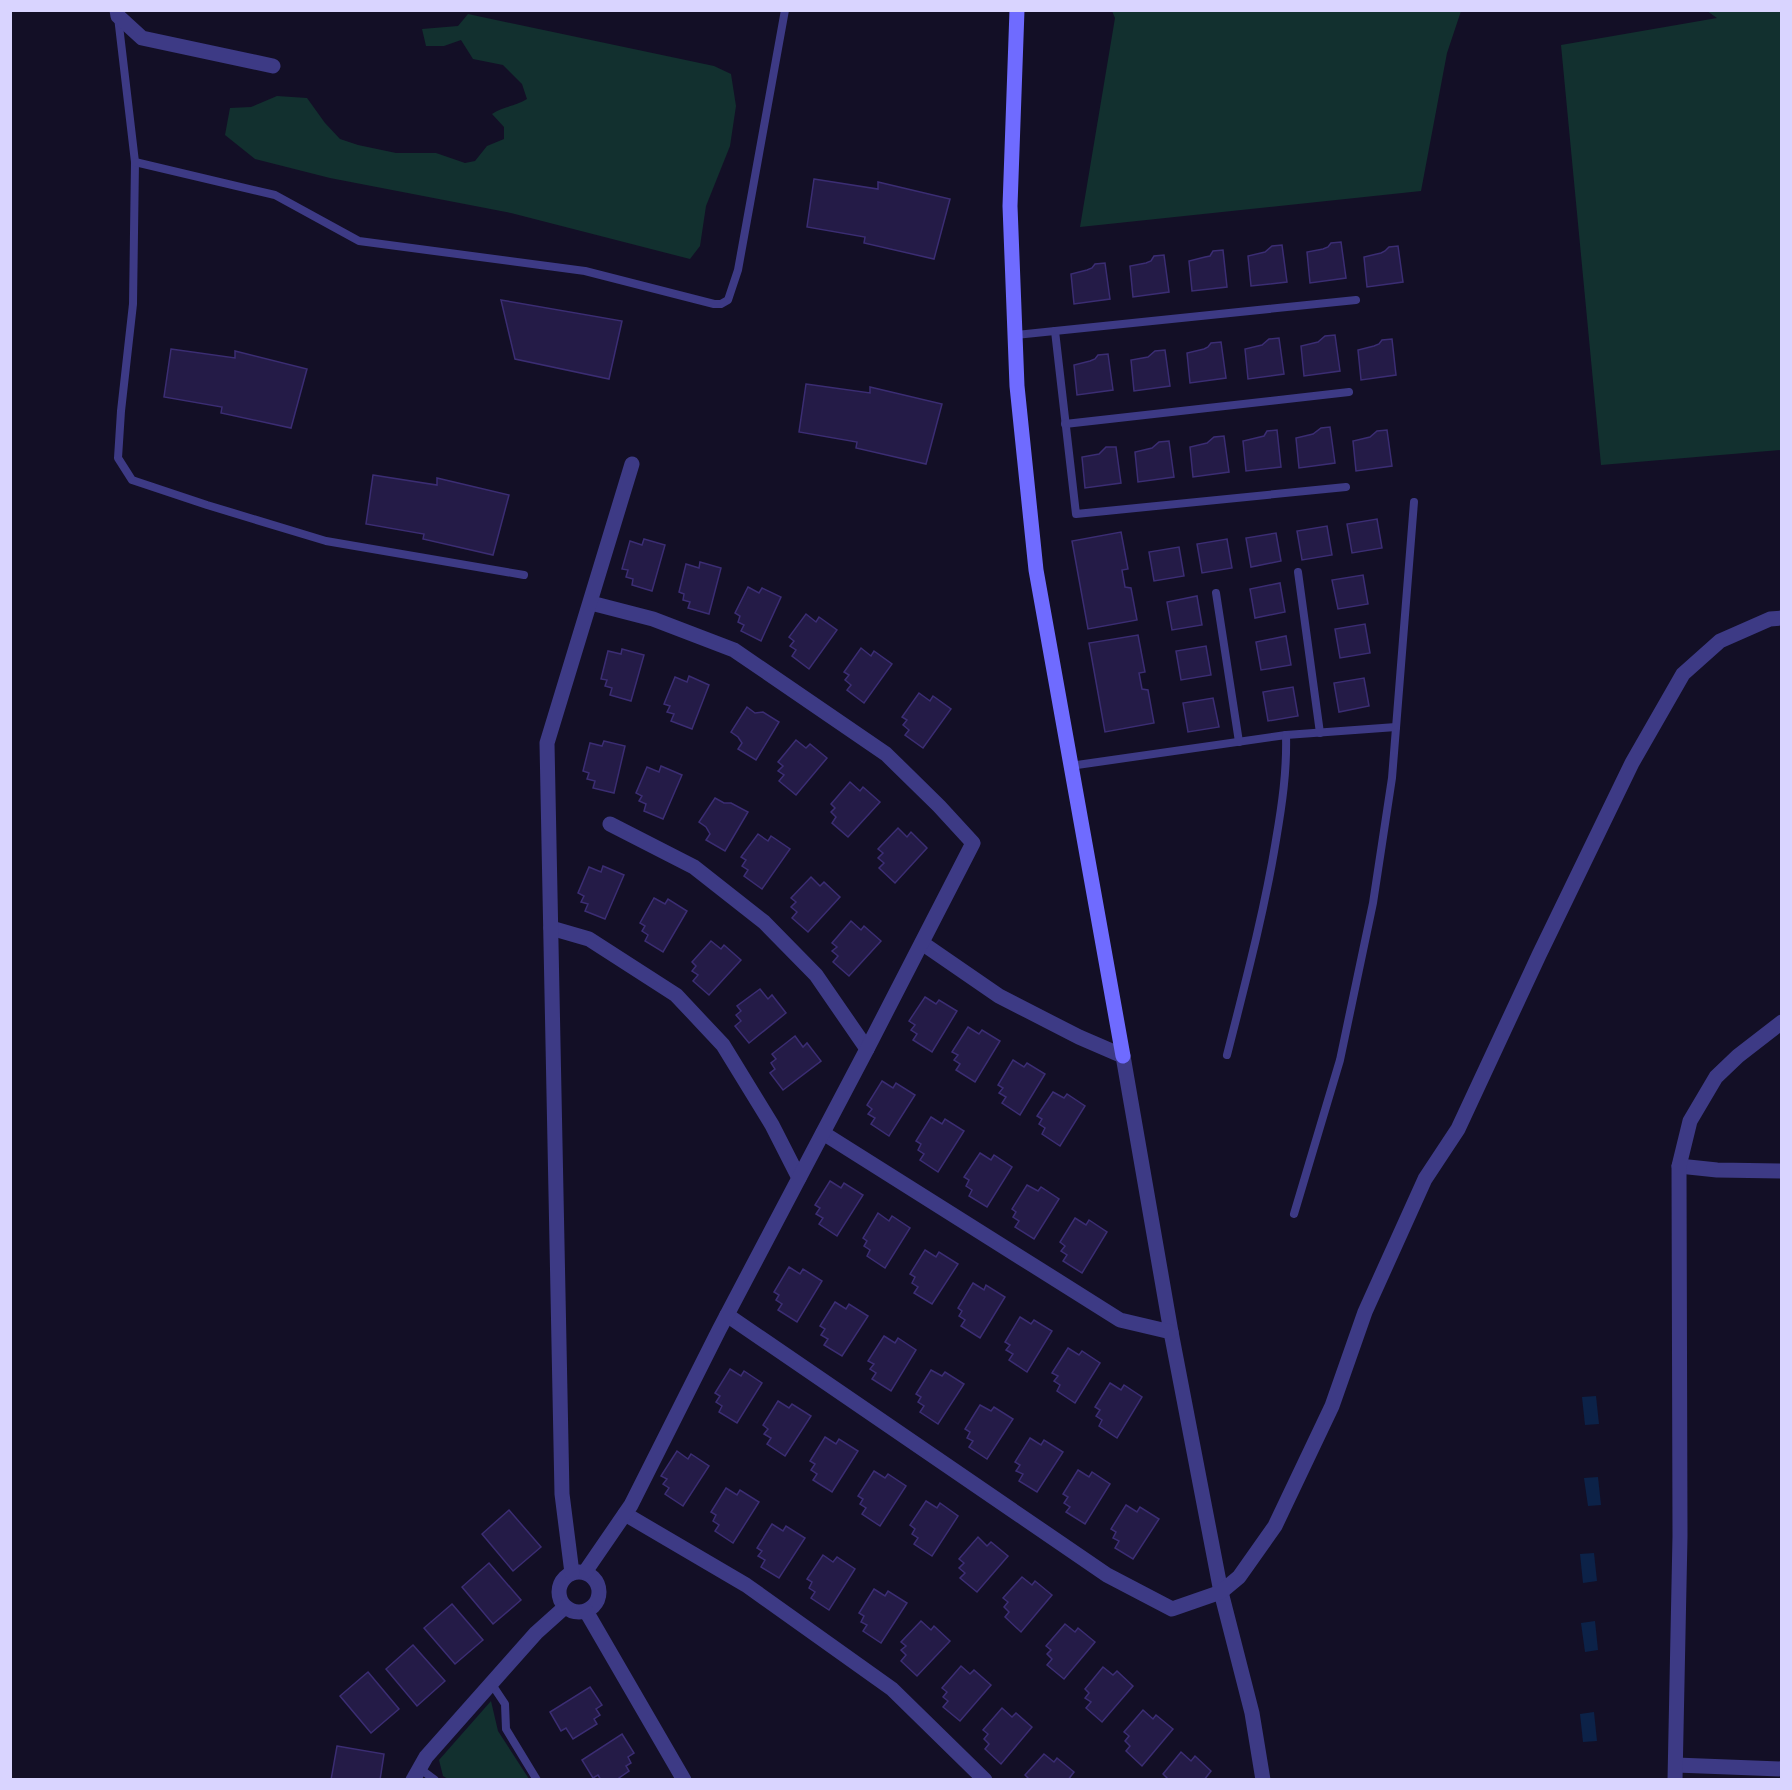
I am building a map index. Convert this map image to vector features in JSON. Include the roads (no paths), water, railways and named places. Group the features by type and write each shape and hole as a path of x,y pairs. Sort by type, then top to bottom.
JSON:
{"street":[{"path":"1017,10 1010,206 1017,386 1036,570 1171,1332 1221,1592 1252,1713 1263,1779"},
{"path":"118,14 142,38 273,66"},
{"path":"578,1572 562,1494 547,743 632,464"},
{"path":"578,1572 596,1580 600,1593 595,1605 586,1611 577,1612 565,1607 561,1601 559,1588 566,1576 578,1572 631,1505 727,1315 973,843 886,754 734,650 653,619 591,603"},
{"path":"727,1315 1107,1575 1172,1609 1221,1592 1239,1577 1275,1526 1332,1406 1365,1312 1425,1179 1458,1129 1632,763 1683,674 1720,641 1770,619 1782,618"},
{"path":"610,824 694,867 764,922 816,975 867,1049"},
{"path":"551,928 589,939 676,995 723,1045 772,1125 799,1178"},
{"path":"922,943 999,996 1079,1037 1123,1056"},
{"path":"1782,1022 1738,1056 1716,1077 1690,1121 1679,1166 1680,1536 1675,1772 1782,1769"},
{"path":"823,1133 1120,1320 1171,1332"},
{"path":"1679,1166 1717,1170 1782,1171"},
{"path":"625,1514 746,1585 892,1689 985,1779"},
{"path":"416,1774 426,1757 491,1683 536,1633 565,1607"},
{"path":"586,1611 684,1779"}],"lane":[{"path":"135,162 275,195 359,241 585,271 721,304 728,300 738,270 785,10"},
{"path":"118,14 135,162 133,304 118,458 132,480 326,541 524,575"},
{"path":"1015,335 1356,300"},
{"path":"1054,331 1076,514 1346,487"},
{"path":"1065,424 1349,393"},
{"path":"1294,1214 1340,1060 1373,903 1392,778 1414,502"},
{"path":"1298,572 1320,733"},
{"path":"1216,593 1239,742"},
{"path":"1070,766 1286,735 1396,727"},
{"path":"1227,1055 1271,874 1283,799 1287,758 1286,735"},
{"path":"491,1683 505,1704 506,1729 537,1779"},
{"path":"416,1774 435,1779"}],"water":[{"path":"1596,1396 1599,1424 1585,1425 1582,1397"},
{"path":"1598,1477 1601,1505 1588,1506 1584,1478"},
{"path":"1594,1553 1597,1581 1583,1583 1580,1554"},
{"path":"1595,1621 1598,1650 1585,1652 1581,1623"},
{"path":"1594,1712 1597,1741 1583,1742 1580,1714"}]}
